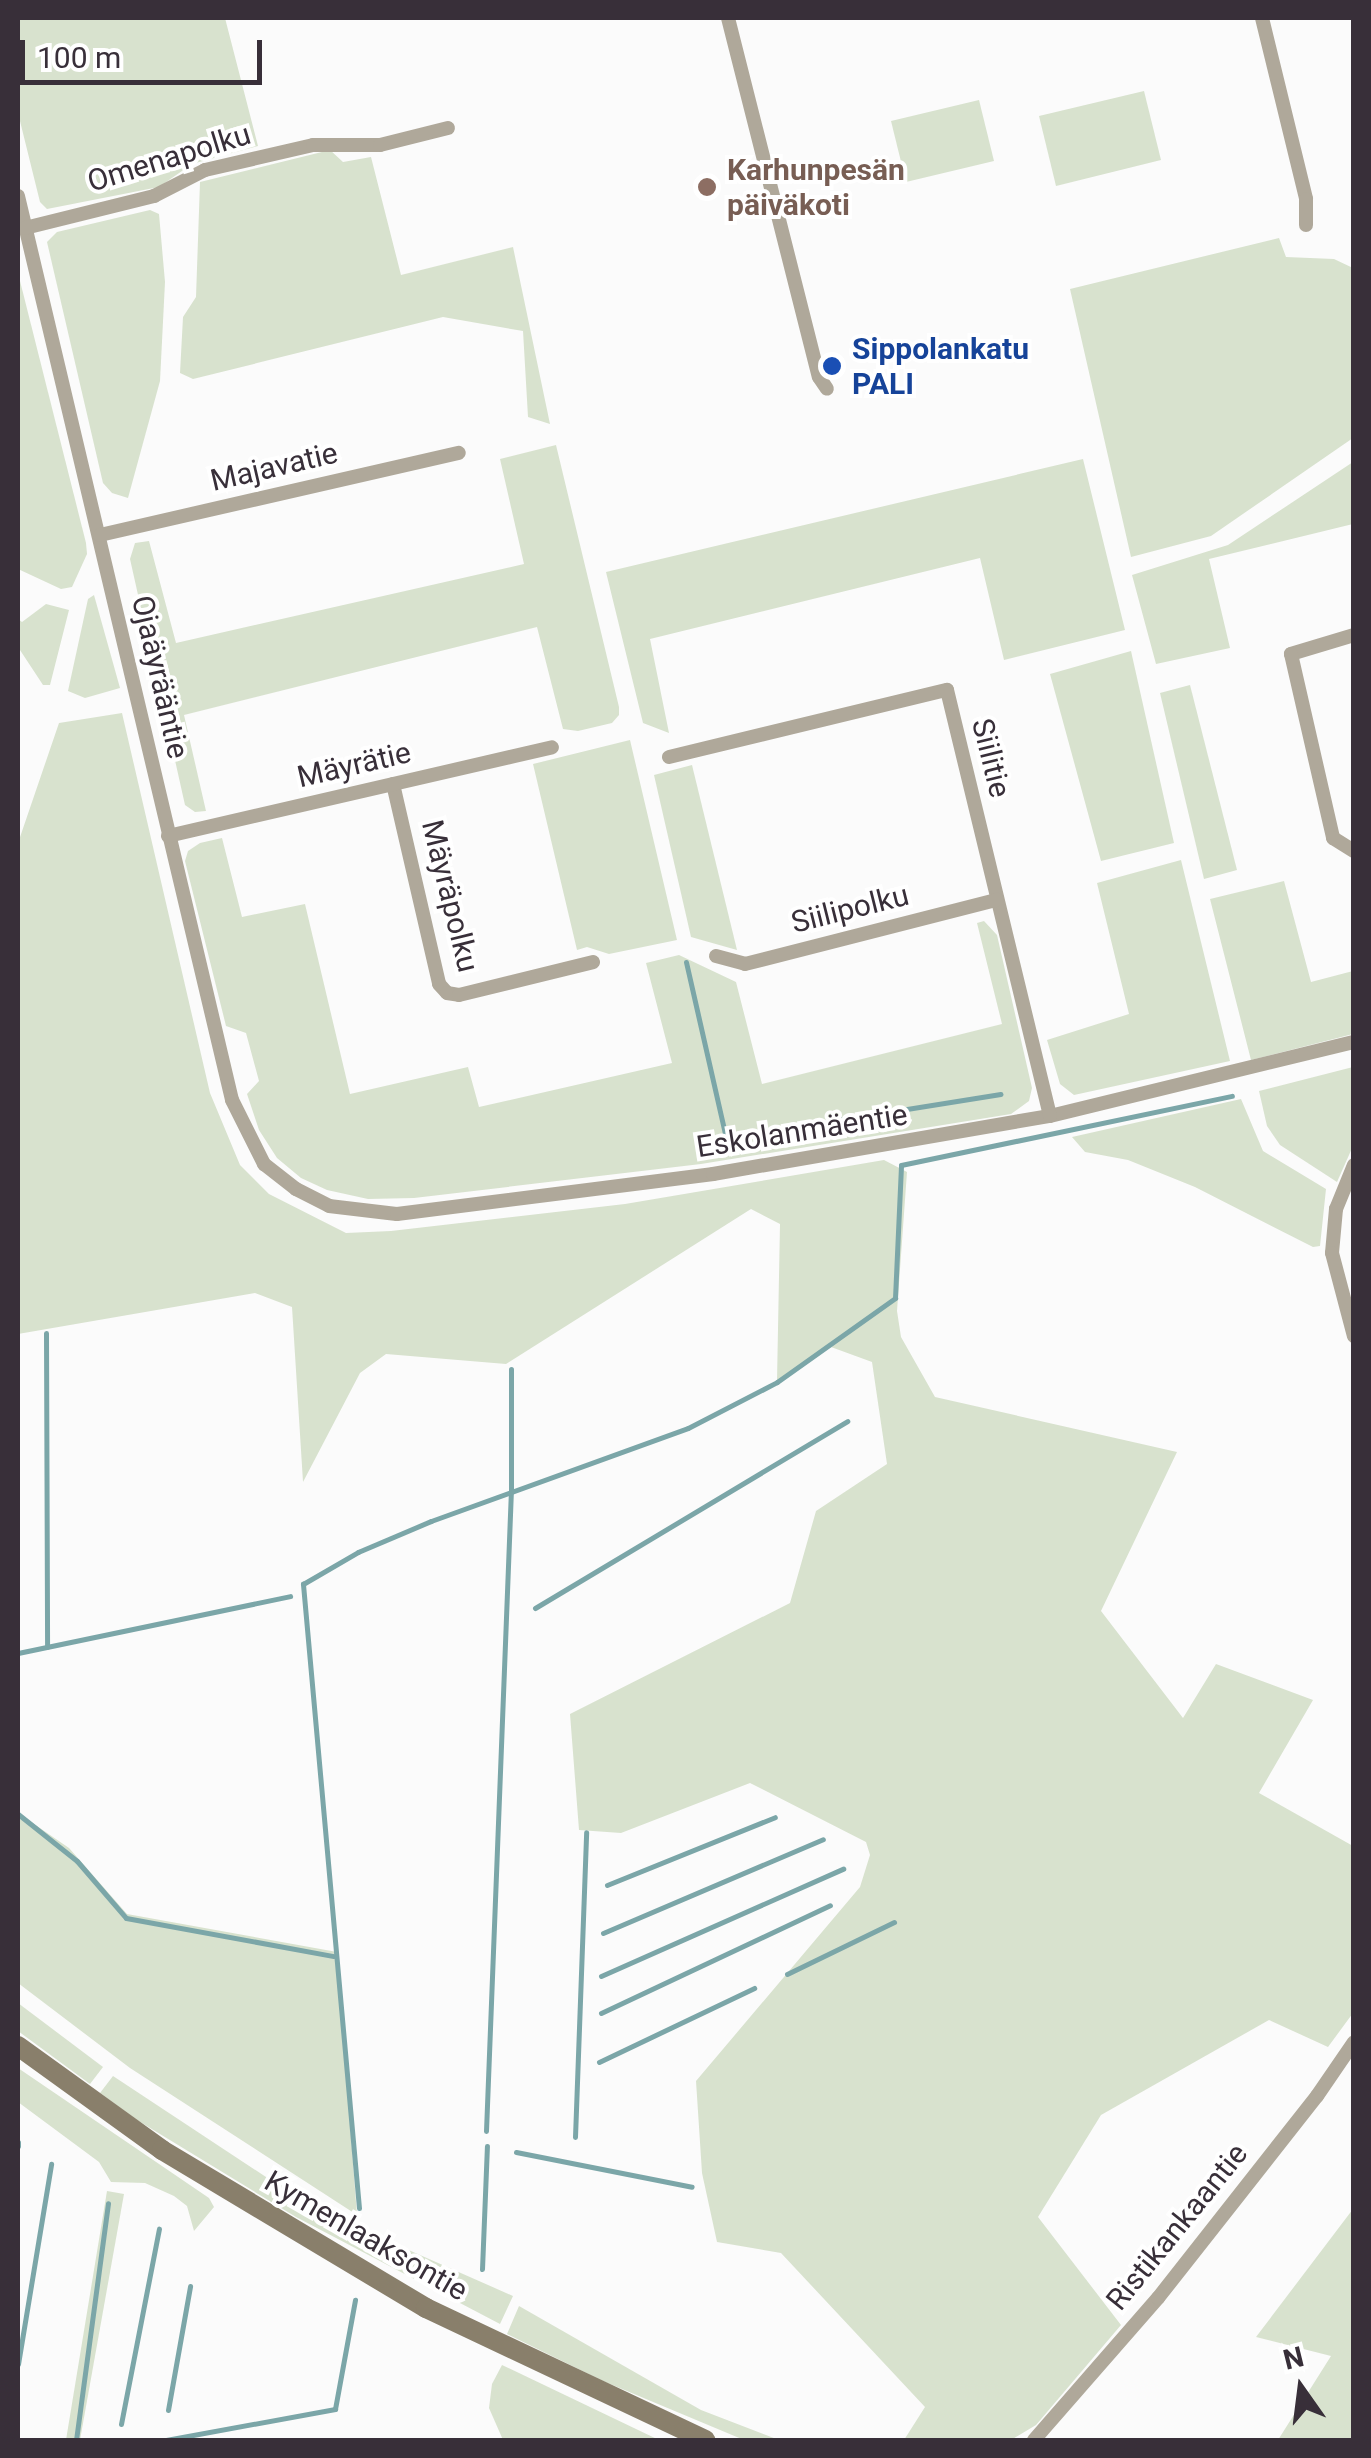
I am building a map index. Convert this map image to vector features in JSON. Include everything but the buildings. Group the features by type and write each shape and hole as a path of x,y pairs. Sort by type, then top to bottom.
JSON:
{"main road":[{"name":"Kymenlaaksontie","path":"18,2046 162,2150 426,2308 704,2440"}],"street":[{"path":"728,18 819,377 827,390"},
{"path":"1262,18 1306,199 1306,226"},
{"name":"Omenapolku","path":"25,228 154,196 205,170 312,145 380,145 448,128"},
{"name":"Ojaäyrääntie","path":"18,196 232,1100 264,1164"},
{"name":"Majavatie","path":"100,535 459,453"},
{"path":"1354,634 1291,654 1334,838 1354,851"},
{"name":"Siilitie","path":"669,757 947,690 1050,1116"},
{"name":"Mäyrätie","path":"168,836 552,747"},
{"name":"Mäyräpolku","path":"393,784 440,984 447,993 459,995 593,962"},
{"name":"Siilipolku","path":"716,956 745,964 997,900"},
{"name":"Eskolanmäentie","path":"264,1164 296,1189 329,1206 396,1214 713,1174 1050,1116 1354,1042"},
{"path":"1354,1164 1336,1209 1332,1253 1354,1336"},
{"name":"Ristikankaantie","path":"1034,2440 1158,2298 1318,2096 1354,2042"}],"green space":[{"path":"18,18 225,18 258,146 192,164 159,187 47,209 40,202 18,113"},
{"path":"1144,91 1161,160 1056,186 1039,116"},
{"path":"979,100 994,161 906,182 891,121"},
{"path":"330,150 343,162 371,157 401,275 513,247 550,424 528,417 523,331 443,317 193,379 180,373 183,317 196,297 200,182"},
{"path":"150,210 159,214 165,282 160,381 128,498 112,493 103,483 47,242 57,232"},
{"path":"1279,238 1286,257 1334,259 1353,268 1353,438 1211,536 1131,557 1070,289"},
{"path":"18,273 86,543 87,554 72,587 61,589 18,569"},
{"path":"556,445 619,707 619,715 612,723 578,731 563,729 537,627 184,715 206,811 195,812 185,805 130,559 135,543 149,541 176,643 524,564 500,459"},
{"path":"1083,459 1125,630 1004,660 980,558 650,639 669,733 643,723 606,572"},
{"path":"1353,462 1353,524 1209,559 1230,648 1156,664 1132,575 1228,545"},
{"path":"94,595 120,688 85,698 68,691 88,599"},
{"path":"46,604 69,610 50,685 43,685 18,647 18,619 22,622"},
{"path":"1131,651 1174,843 1101,861 1050,674"},
{"path":"1190,685 1237,870 1204,879 1160,693"},
{"path":"122,713 210,1093 240,1165 269,1194 346,1233 391,1231 625,1204 884,1160 907,1172 897,1311 901,1337 935,1397 1177,1452 1101,1611 1183,1718 1216,1664 1313,1700 1259,1793 1353,1846 1353,2013 1328,2047 1269,2020 1101,2115 1038,2217 1121,2325 1036,2425 1011,2440 904,2440 925,2407 781,2253 717,2242 702,2173 696,2081 860,1887 870,1855 866,1842 750,1783 621,1833 579,1830 570,1714 790,1603 816,1511 887,1464 872,1362 831,1347 777,1381 780,1224 751,1209 506,1364 386,1354 360,1373 303,1482 292,1307 255,1293 18,1334 18,843 59,723"},
{"path":"630,740 677,940 609,954 587,947 577,950 533,764"},
{"path":"692,765 737,950 691,937 654,775"},
{"path":"222,838 242,917 305,904 350,1094 468,1067 479,1107 672,1063 646,963 679,955 736,982 762,1084 1002,1024 977,923 984,921 997,935 1032,1088 1029,1101 1011,1114 701,1164 414,1198 368,1199 327,1190 301,1178 277,1158 259,1130 247,1094 259,1081 246,1033 226,1026 185,861 188,851 200,843"},
{"path":"1181,860 1230,1061 1074,1095 1060,1084 1047,1040 1129,1014 1097,883"},
{"path":"1284,881 1311,982 1353,971 1353,1034 1251,1060 1210,899"},
{"path":"1353,1067 1353,1146 1337,1182 1280,1145 1267,1126 1259,1091"},
{"path":"1241,1099 1263,1151 1326,1189 1320,1246 1313,1247 1195,1187 1128,1160 1085,1152 1072,1137"},
{"path":"18,1813 69,1848 127,1914 337,1952 357,2215 130,2068 18,1983"},
{"path":"18,2003 103,2067 90,2084 18,2031"},
{"path":"18,2068 209,2198 214,2207 194,2231 187,2206 174,2196 145,2183 111,2182 99,2162 18,2102"},
{"path":"113,2076 266,2177 361,2229 513,2296 500,2324 296,2217 137,2120 100,2093"},
{"path":"107,2191 124,2194 80,2440 66,2440"},
{"path":"1353,2209 1353,2440 1278,2440 1331,2356 1256,2337"},
{"path":"519,2306 701,2410 779,2440 744,2440 603,2381 507,2334"},
{"path":"502,2365 659,2440 503,2440 489,2408 492,2384"}],"waterway":[{"path":"686,962 726,1138 1000,1094"},
{"path":"359,2208 303,1584 358,1552 431,1521 688,1428 777,1382 895,1298 901,1165 1232,1096"},
{"path":"46,1333 47,1647"},
{"path":"486,2131 511,1490 511,1369"},
{"path":"535,1608 847,1421"},
{"path":"18,1653 290,1596"},
{"path":"18,1814 77,1861 126,1918 334,1956"},
{"path":"607,1885 775,1817"},
{"path":"575,2137 586,1832"},
{"path":"603,1933 823,1839"},
{"path":"601,1976 843,1869"},
{"path":"601,2013 830,1905"},
{"path":"787,1974 894,1922"},
{"path":"599,2062 754,1988"},
{"path":"482,2269 487,2146"},
{"path":"516,2152 692,2187"},
{"path":"18,2364 51,2164"},
{"path":"76,2440 108,2203"},
{"path":"121,2424 159,2229"},
{"path":"168,2410 190,2286"},
{"path":"166,2440 335,2409 355,2300"}],"place":[{"name":"Karhunpesän päiväkoti","path":"707,187"},
{"name":"Sippolankatu PALI","path":"832,366"}]}
